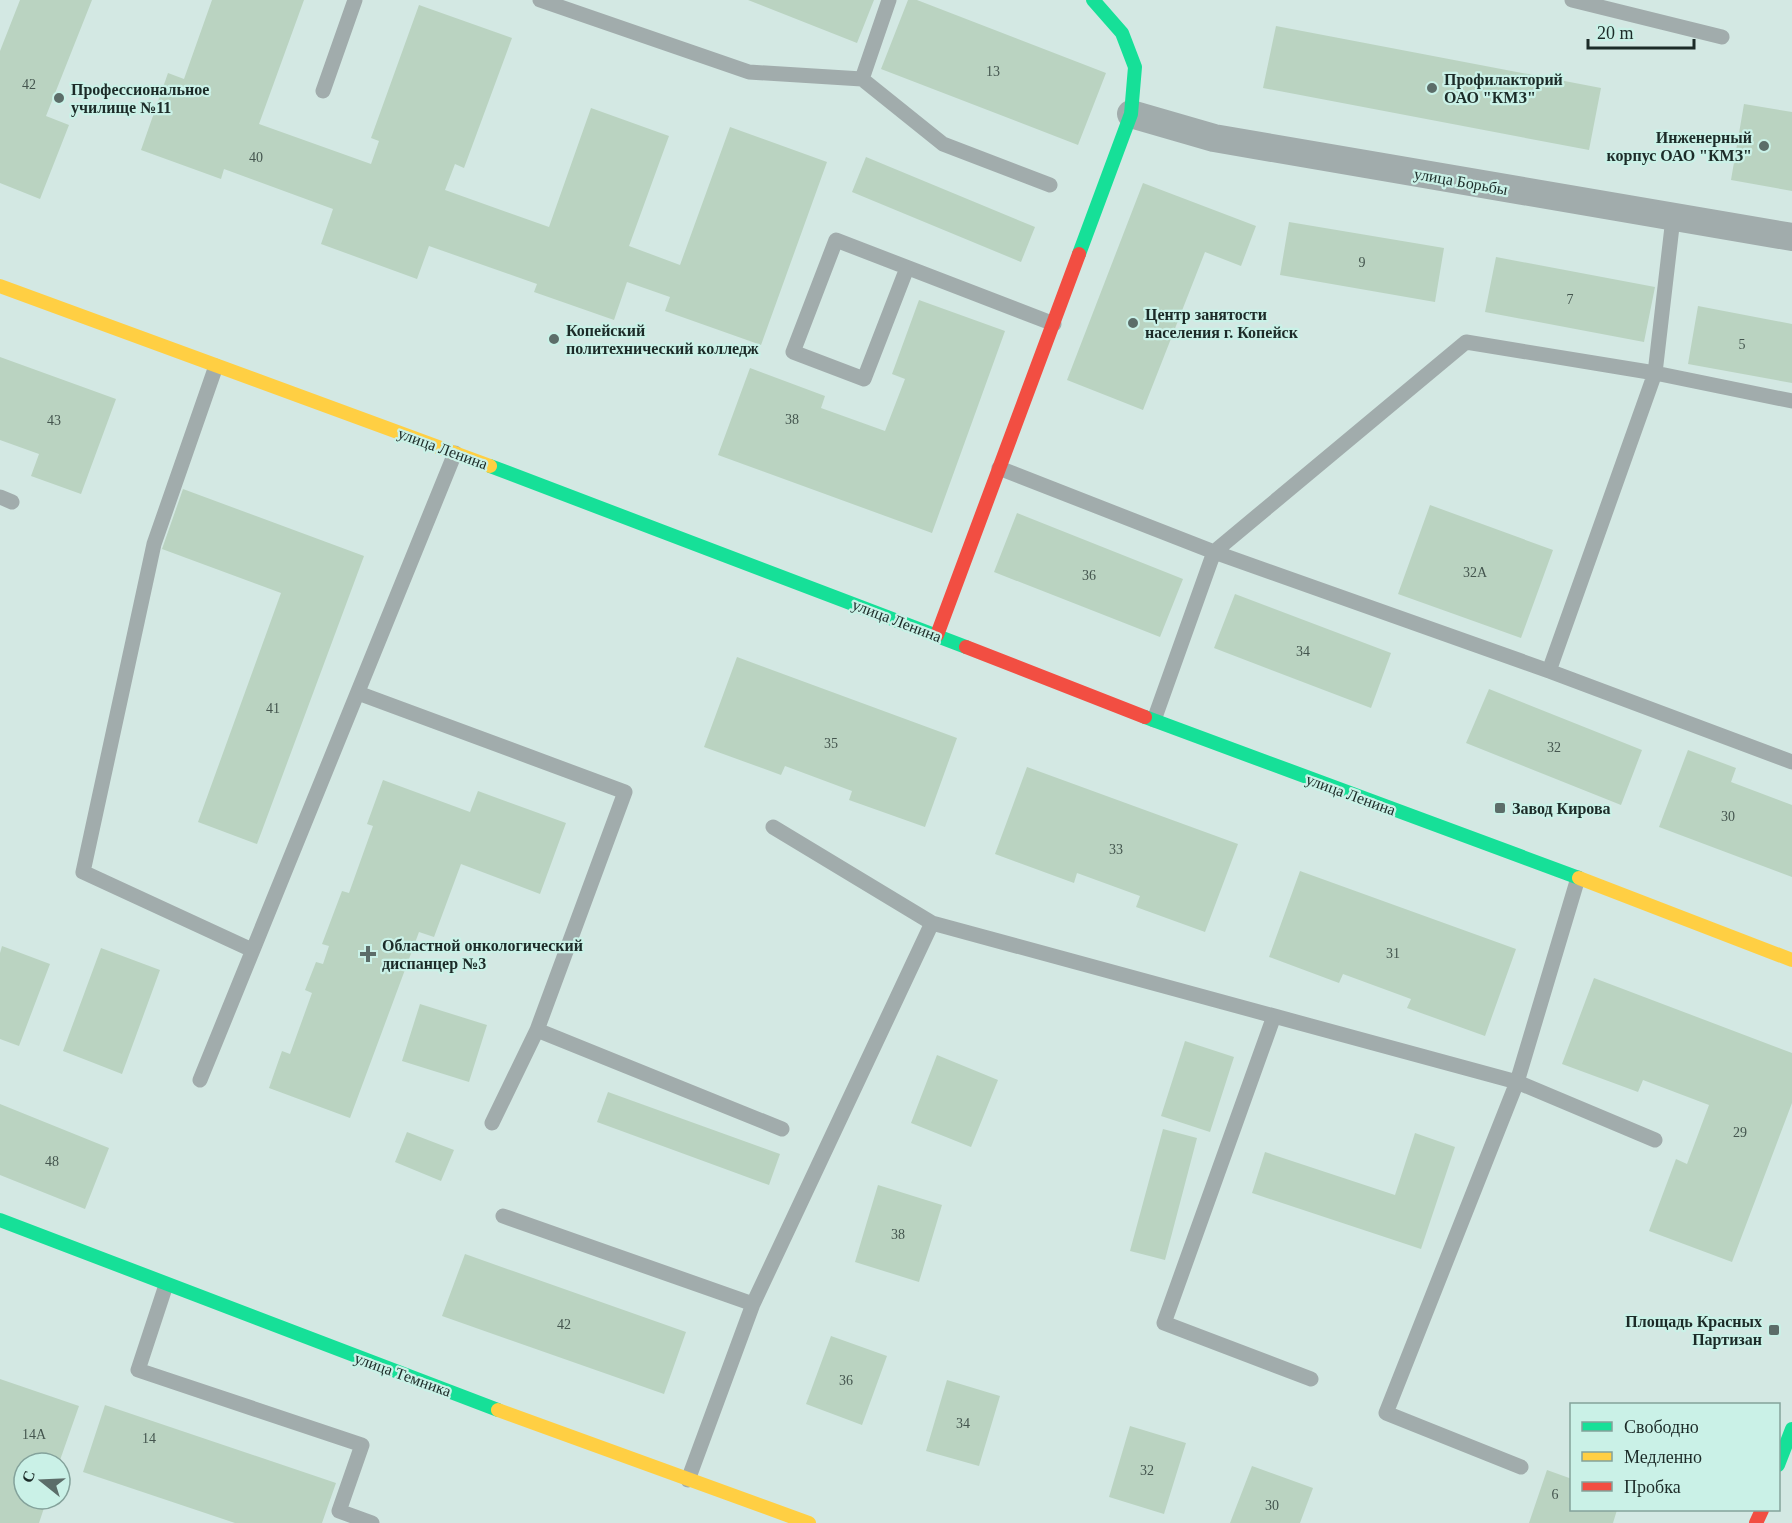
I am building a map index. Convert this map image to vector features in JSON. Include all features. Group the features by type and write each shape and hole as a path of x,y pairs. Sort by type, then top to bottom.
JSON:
{"street":[{"path":"937,635 1131,114 1135,67 1122,33 1093,0"},
{"name":"улица Борьбы","path":"1131,114 1214,138 1792,237"},
{"name":"улица Ленина","path":"0,286 455,453 937,635 1154,720 1792,960"},
{"name":"улица Темника","path":"0,1220 166,1285 687,1480 809,1523"},
{"path":"1780,1461 1792,1429"}],"lane":[{"path":"323,91 355,0"},
{"path":"540,0 749,72 862,79 943,144 1050,185"},
{"path":"862,79 889,0"},
{"path":"1572,0 1722,37"},
{"path":"1549,671 1656,373 1673,218"},
{"path":"907,268 864,379 793,352 836,240 1054,324"},
{"path":"1154,720 1214,552 1466,342 1656,373 1792,401"},
{"path":"216,366 154,544 83,873 252,950"},
{"path":"200,1080 455,453"},
{"path":"999,468 1214,552 1549,671 1792,762"},
{"path":"358,693 625,792 537,1030 492,1123"},
{"path":"772,827 932,924 1517,1082 1655,1140"},
{"path":"1521,1467 1386,1413 1517,1082 1578,878"},
{"path":"687,1480 753,1305 932,924"},
{"path":"1274,1016 1164,1323 1311,1379"},
{"path":"537,1030 782,1130"},
{"path":"503,1216 753,1305"},
{"path":"166,1285 138,1370 362,1445 339,1511 372,1523"}],"building":[{"path":"20,0 92,0 46,116 69,125 40,199 0,183 0,51"},
{"path":"212,0 304,0 259,124 371,164 379,141 371,138 419,5 512,38 464,168 455,164 445,190 549,227 591,108 669,136 629,246 680,265 730,127 827,162 761,345 665,311 670,297 627,282 614,320 534,292 537,284 429,246 417,279 321,244 333,209 224,169 221,179 141,150 168,73 184,79"},
{"path":"748,0 874,0 857,43"},
{"path":"908,0 917,0 1106,73 1078,145 881,69"},
{"name":"Профилакторий ОАО \"КМЗ\"","path":"1276,26 1601,88 1589,150 1263,88"},
{"name":"Инженерный корпус ОАО \"КМЗ\"","path":"1744,104 1792,112 1792,191 1731,180"},
{"path":"866,157 1035,227 1021,262 852,192"},
{"name":"Центр занятости населения г. Копейск","path":"1143,183 1256,226 1241,266 1205,252 1143,410 1067,380"},
{"path":"1289,222 1444,248 1435,302 1280,275"},
{"path":"1496,257 1655,287 1644,342 1485,312"},
{"path":"919,300 1005,331 932,533 718,455 750,368 825,396 821,408 885,431 905,379 892,374"},
{"path":"1698,306 1792,324 1792,383 1688,364"},
{"path":"0,357 116,399 81,494 31,476 39,454 0,440"},
{"path":"183,489 364,556 257,844 198,822 281,593 162,549"},
{"path":"1430,505 1553,550 1521,638 1398,594"},
{"path":"1017,513 1183,579 1160,637 994,572"},
{"path":"1235,594 1391,653 1371,708 1214,648"},
{"path":"737,657 957,738 925,827 849,800 852,791 785,766 781,775 704,747"},
{"path":"1489,689 1642,750 1621,805 1466,743"},
{"path":"1688,750 1736,768 1731,782 1792,805 1792,877 1659,827"},
{"path":"1027,767 1238,844 1205,932 1136,907 1140,896 1077,873 1074,883 995,854"},
{"name":"Областной онкологический диспанцер №3","path":"383,780 470,812 478,791 566,823 540,894 461,864 434,937 419,932 350,1118 269,1088 282,1051 290,1054 312,993 305,990 316,962 323,964 329,946 322,944 342,891 349,893 373,826 367,824"},
{"path":"1300,871 1516,949 1485,1036 1407,1008 1411,999 1343,974 1339,983 1269,957"},
{"path":"2,946 50,964 19,1046 0,1039 0,953"},
{"path":"101,948 160,970 122,1074 63,1051"},
{"path":"1594,978 1792,1053 1792,1103 1732,1262 1649,1231 1676,1159 1687,1164 1709,1105 1643,1080 1638,1092 1562,1064"},
{"path":"420,1004 487,1025 469,1082 402,1061"},
{"path":"1185,1041 1234,1057 1210,1132 1161,1116"},
{"path":"937,1055 998,1080 971,1147 911,1123"},
{"path":"608,1092 780,1154 769,1185 597,1122"},
{"path":"0,1104 109,1148 85,1209 0,1175"},
{"path":"1163,1129 1197,1138 1165,1260 1130,1251"},
{"path":"407,1132 454,1150 441,1181 395,1162"},
{"path":"1415,1133 1455,1147 1421,1249 1252,1193 1265,1152 1395,1195"},
{"path":"878,1185 942,1205 919,1282 855,1262"},
{"path":"465,1254 686,1332 664,1394 442,1316"},
{"path":"831,1336 887,1356 862,1425 806,1404"},
{"path":"0,1379 79,1406 63,1451 12,1451 12,1511 43,1511 39,1523 0,1523"},
{"path":"947,1380 1000,1396 979,1466 926,1451"},
{"path":"105,1405 336,1483 322,1523 235,1523 83,1472"},
{"path":"1130,1426 1186,1443 1164,1514 1109,1497"},
{"path":"1252,1466 1313,1488 1300,1523 1230,1523"},
{"path":"1547,1470 1570,1478 1570,1511 1617,1511 1613,1523 1529,1523"}],"traffic: fast":[{"path":"1079,254 1131,114 1135,67 1122,33 1093,0"},
{"path":"490,466 966,647"},
{"path":"1145,717 1579,878"},
{"path":"0,1220 498,1410"},
{"path":"1780,1460 1792,1429"}],"traffic: slow":[{"path":"0,286 490,466"},
{"path":"1579,878 1792,960"},
{"path":"498,1410 809,1523"}],"traffic: jam":[{"path":"937,635 1079,254"},
{"path":"966,647 1145,717"},
{"path":"1756,1523 1762,1511"}],"place":[{"name":"Профилакторий ОАО \"КМЗ\"","path":"1432,88"},
{"name":"Профессиональное училище №11","path":"59,98"},
{"name":"Инженерный корпус ОАО \"КМЗ\"","path":"1764,146"},
{"name":"Центр занятости населения г. Копейск","path":"1133,323"},
{"name":"Копейский политехнический колледж","path":"554,339"},
{"name":"Завод Кирова","path":"1500,808"},
{"name":"Областной онкологический диспанцер №3","path":"368,954"},
{"name":"Площадь Красных Партизан","path":"1774,1330"}]}
